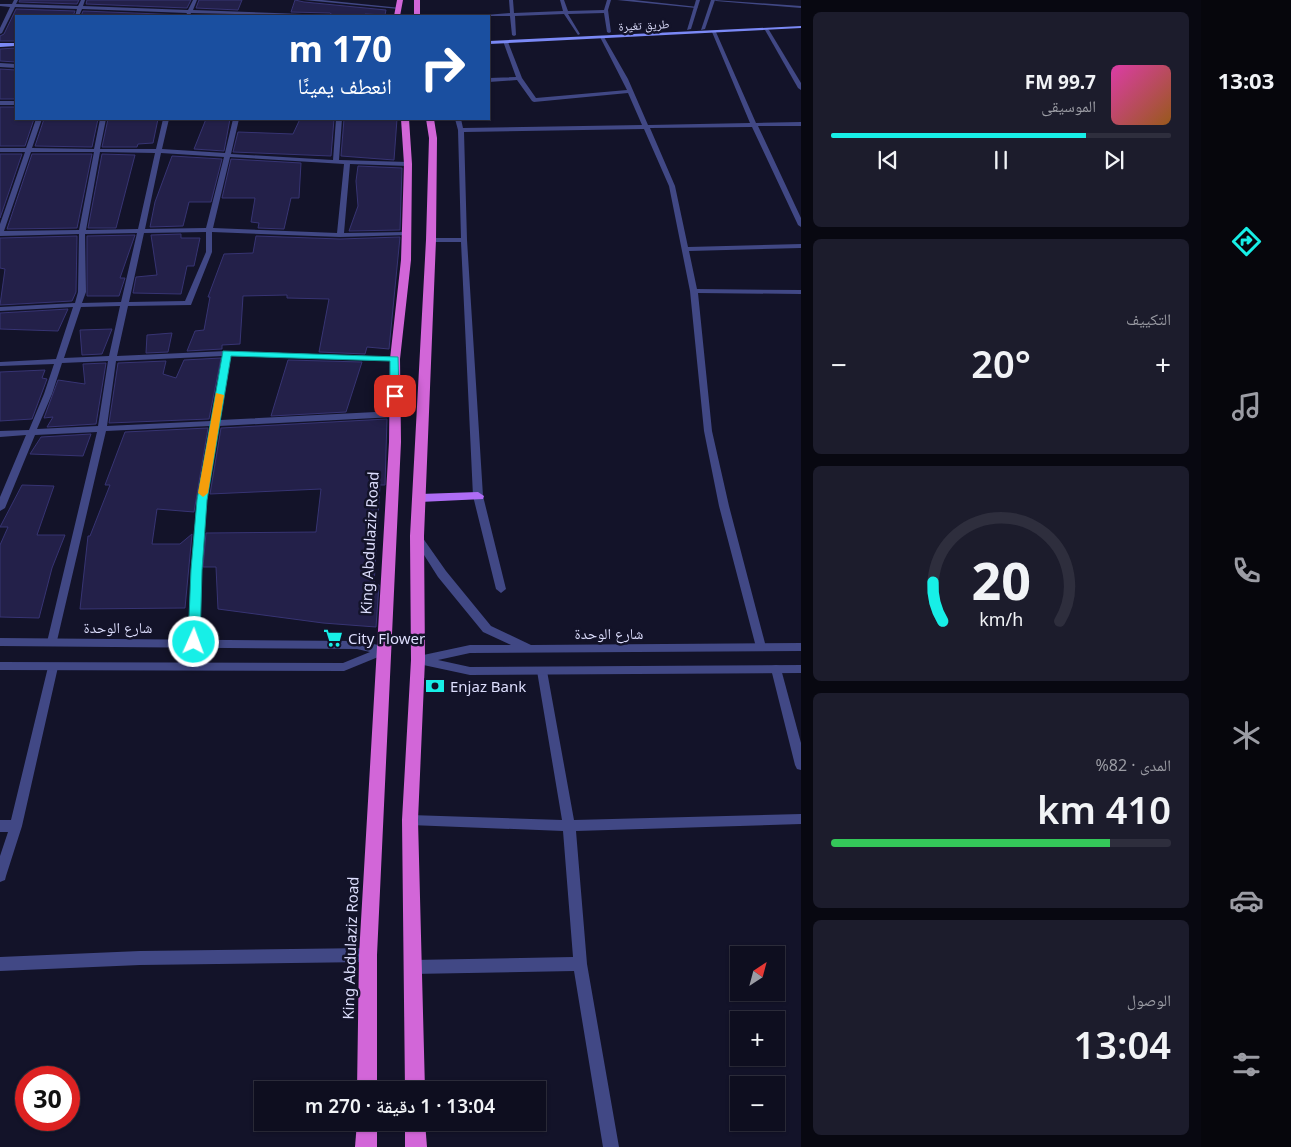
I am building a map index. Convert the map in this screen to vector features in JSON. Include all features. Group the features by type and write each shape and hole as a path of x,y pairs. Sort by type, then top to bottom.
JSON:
{"highway":[{"path":"397,15 400,0"},
{"path":"417,0 417,15"},
{"name":"King Abdulaziz Road","path":"367,1081 368,955 395,414 395,359 406,260 408,164 405,120"},
{"path":"414,1081 410,820 418,660 417,536 431,240 433,138 430,120"},
{"path":"366,1131 366,1147"},
{"path":"415,1131 416,1147"}],"main road":[{"name":"طريق تغيرة","path":"490,43 801,23"},
{"name":"طريق تغيرة","path":"490,36 714,32 801,27"},
{"path":"0,40 15,40"},
{"path":"0,45 15,45"},
{"path":"420,498 478,496"}],"street":[{"path":"0,33 1,27 16,0"},
{"path":"77,15 83,0"},
{"path":"133,15 137,0"},
{"path":"189,13 195,0"},
{"path":"306,0 399,8"},
{"path":"511,0 514,35"},
{"path":"562,0 566,14 578,34"},
{"path":"609,0 606,35 672,186 694,291 708,431 724,506 761,647"},
{"path":"619,0 696,7"},
{"path":"689,29 698,0"},
{"path":"703,29 714,0 801,7"},
{"path":"0,5 136,8 189,13 283,15"},
{"path":"490,15 566,14 607,11"},
{"path":"768,30 801,88"},
{"path":"714,32 754,125 801,225"},
{"path":"505,42 519,78 534,100 630,92"},
{"path":"0,65 15,66"},
{"path":"490,80 519,78"},
{"path":"0,103 15,103"},
{"path":"39,120 0,233 209,230 340,235 406,234"},
{"path":"0,508 48,394 76,305 82,292 82,232 102,120"},
{"path":"52,642 101,430 112,359 166,120"},
{"path":"0,309 76,305 188,303 209,252 209,230 236,120"},
{"path":"336,161 339,120"},
{"path":"458,120 461,130 464,240 478,496 501,589"},
{"path":"461,130 801,124"},
{"path":"0,150 159,150 408,164"},
{"path":"340,235 347,161"},
{"path":"431,240 464,240"},
{"path":"685,248 801,246"},
{"path":"694,291 801,292"},
{"path":"0,364 227,353 395,359"},
{"path":"194,642 196,570 202,500 227,353"},
{"path":"0,434 395,414"},
{"path":"417,536 442,574 487,629 532,649"},
{"name":"شارع الوحدة","path":"0,642 194,642 357,645 384,650"},
{"name":"شارع الوحدة","path":"418,660 470,649 801,647"},
{"path":"0,666 344,667 384,650"},
{"path":"418,660 470,671 801,669"},
{"path":"0,876 16,826 53,667"},
{"path":"776,669 801,765"},
{"path":"542,671 569,826 580,964 611,1147"},
{"path":"410,820 569,826 801,820"},
{"path":"0,826 16,826"},
{"path":"0,964 140,958 368,955"},
{"path":"412,967 580,964"}],"building":[{"path":"20,0 79,0 77,4 19,2"},
{"path":"87,0 191,0 187,8 86,4"},
{"path":"199,0 242,0 238,10 196,8"},
{"path":"295,0 386,10 385,15 333,15 330,13 291,12"},
{"path":"16,9 75,11 73,15 15,15 15,41 0,41 0,36 4,34"},
{"path":"83,11 184,15 81,15"},
{"path":"15,48 15,62 0,61 0,49"},
{"path":"0,69 15,70 15,99 0,99"},
{"path":"0,107 15,107 15,120 34,120 25,146 0,146"},
{"path":"44,120 98,120 92,147 35,146"},
{"path":"108,120 158,120 153,143 138,144 137,147 102,147"},
{"path":"206,120 230,120 224,151 194,149"},
{"path":"300,120 334,120 331,156 233,152 238,132 293,134"},
{"path":"344,120 397,120 394,160 341,156"},
{"path":"0,154 22,154 0,218"},
{"path":"32,154 92,154 77,228 7,229"},
{"path":"102,154 135,155 116,228 88,228"},
{"path":"172,156 222,159 211,202 189,202 183,226 150,227 155,202"},
{"path":"231,159 301,163 299,198 291,198 284,229 258,228 259,223 251,222 255,198 222,198"},
{"path":"358,166 402,168 400,230 349,231 358,206 356,181"},
{"path":"181,234 181,238 200,238 194,266 187,266 181,294 133,293 136,277 157,275 151,235"},
{"path":"135,235 120,278 125,278 119,296 87,296 87,236"},
{"path":"77,236 76,292 72,301 0,305 5,269 0,268 0,238"},
{"path":"256,236 340,239 400,237 389,349 367,347 365,354 319,352 329,299 287,298 287,295 243,296 240,344 222,345 222,349 187,351 195,331 204,330 210,297 208,297 224,254 253,253"},
{"path":"68,309 58,331 0,329 0,313"},
{"path":"112,329 102,354 82,355 80,330"},
{"path":"172,333 168,352 146,353 147,335"},
{"path":"221,358 209,419 109,423 118,363 166,361 163,374 176,378 184,360"},
{"path":"288,360 362,362 346,412 271,416"},
{"path":"106,363 96,424 47,427 53,417 44,418 58,380 85,384 83,364"},
{"path":"45,370 42,378 47,379 32,419 0,421 0,372"},
{"path":"387,419 385,485 380,485 374,585 379,585 376,627 323,623 218,609 216,567 203,567 206,533 316,532 321,489 210,494 221,428"},
{"path":"208,428 194,512 157,509 152,544 180,544 192,534 185,608 80,609 88,536 90,536 110,485 105,485 125,432"},
{"path":"91,434 83,456 30,454 41,437"},
{"path":"22,485 54,486 37,535 65,535 52,568 39,618 0,617 0,545 8,527 0,527"}],"slow traffic":[{"path":"203,493 219,395"}],"place":[{"name":"City Flower","path":"333,638"},
{"name":"Enjaz Bank","path":"435,686"}],"route":[{"path":"194,642 196,570 202,500 227,353 395,359 395,396"}]}
